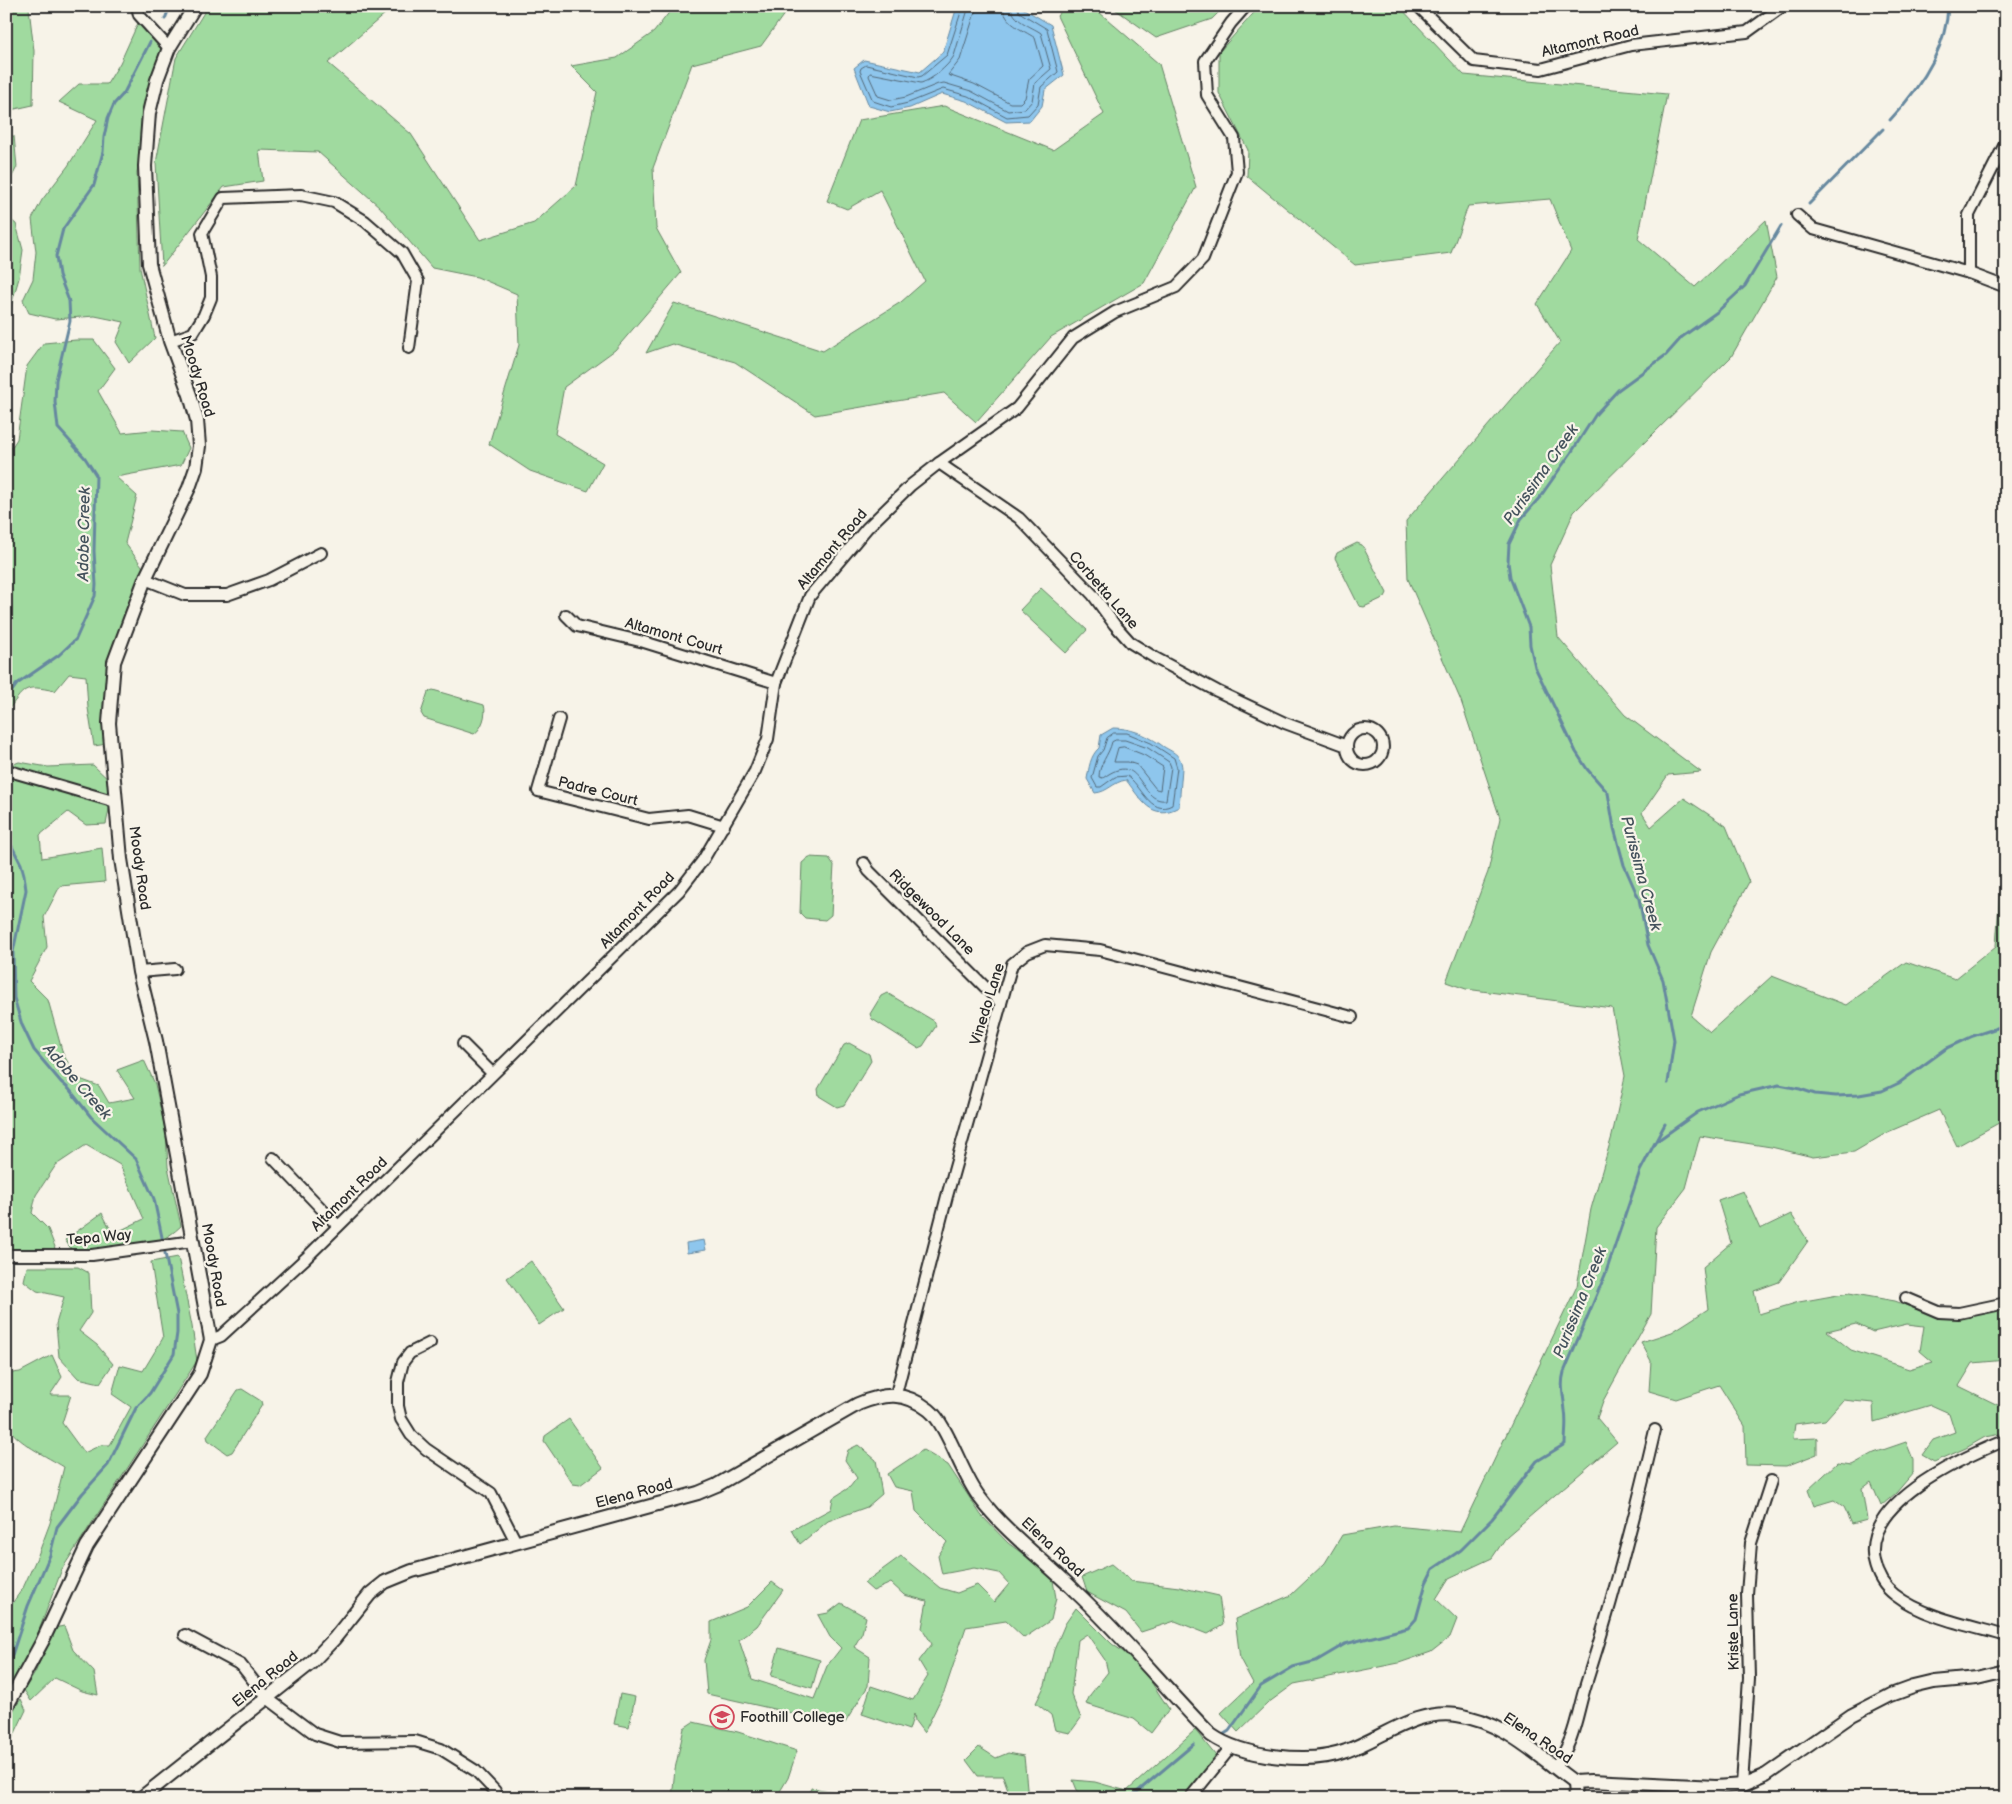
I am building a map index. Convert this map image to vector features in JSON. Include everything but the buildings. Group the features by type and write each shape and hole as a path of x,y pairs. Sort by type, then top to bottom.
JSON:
{"street":[{"path":"136,6 139,15 169,48"},
{"name":"Moody Road","path":"6,1708 42,1642 87,1546 200,1374 211,1340 156,1041 139,972 121,859 109,723 114,662 145,579 189,488 196,468 199,446 196,420 190,395 170,341 149,264 145,166 149,113 157,80 169,48 196,6"},
{"name":"Altamont Road","path":"211,1340 221,1336 338,1226 680,891 703,860 755,771 768,739 776,683 810,596 867,528 911,485 938,463 1017,408 1073,338 1115,312 1176,287 1203,259 1237,172 1234,138 1206,95 1206,61 1231,23 1246,6"},
{"name":"Altamont Road","path":"1418,6 1474,61 1542,69 1631,45 1747,32 1783,6"},
{"path":"1969,273 1969,215 2006,142"},
{"path":"170,341 193,333 204,315 211,298 211,277 202,233 223,198 302,195 334,202 365,221 402,253 418,281 409,348"},
{"path":"1797,214 1812,229 1969,273 2006,287"},
{"name":"Corbetta Lane","path":"938,463 1020,518 1093,596 1131,643 1217,691 1285,723 1347,746"},
{"path":"145,579 185,595 227,595 269,580 321,552"},
{"name":"Altamont Court","path":"566,615 577,626 644,642 776,683"},
{"name":"Padre Court","path":"559,719 538,791 649,819 673,815 688,815 724,826"},
{"path":"6,770 116,802"},
{"name":"Ridgewood Lane","path":"864,863 869,871 1001,1003"},
{"name":"Vinedo Lane","path":"896,1394 943,1210 1012,964 1027,952 1045,945 1100,950 1352,1016"},
{"path":"139,972 175,969"},
{"path":"463,1044 492,1074"},
{"path":"273,1158 338,1226"},
{"name":"Tepa Way","path":"6,1255 92,1255 193,1241"},
{"path":"1906,1298 1939,1312 1959,1313 2006,1303"},
{"path":"430,1343 410,1352 404,1362 398,1382 398,1406 401,1419 410,1435 426,1449 491,1493 516,1542"},
{"name":"Elena Road","path":"141,1798 311,1663 334,1639 370,1594 386,1582 412,1571 698,1493 741,1472 858,1404 877,1396 896,1394 913,1400 930,1410 942,1427 979,1498 994,1514 1076,1592 1211,1734 1220,1741 1243,1751 1315,1758 1346,1752 1421,1717 1455,1715 1474,1718 1497,1727 1574,1782 1584,1780 1716,1787 1742,1785 1766,1775 1852,1715 1891,1695 1920,1685 1977,1678 2006,1671"},
{"path":"1554,1768 1565,1754 1574,1734 1580,1704 1611,1606 1655,1430"},
{"path":"2006,1440 1946,1468 1922,1482 1885,1517 1873,1544 1876,1572 1883,1585 1896,1596 1915,1607 2006,1636"},
{"name":"Kriste Lane","path":"1742,1785 1749,1678 1747,1594 1751,1543 1771,1481"},
{"path":"185,1635 241,1666 268,1698 316,1734 340,1742 415,1741 441,1749 476,1771 495,1791"},
{"path":"1190,1798 1232,1746"},
{"path":"1574,1782 1575,1798"}],"green space":[{"path":"10,6 30,6 34,51 33,105 6,111 6,38"},
{"path":"208,6 394,6 328,63 411,134 480,240 534,223 576,186 597,92 571,66 617,58 654,32 674,6 790,6 761,46 692,64 653,168 656,228 681,273 615,350 564,387 555,434 603,463 588,491 530,471 489,444 519,345 517,294 477,277 432,268 380,207 318,152 259,150 263,181 224,187 162,266 156,163 176,58"},
{"path":"1065,6 1092,6 1159,64 1196,187 1144,283 1051,337 976,422 944,393 815,415 735,362 672,344 646,353 674,303 823,351 901,302 925,281 880,190 847,209 827,201 859,120 944,106 1053,150 1104,114 1057,16"},
{"path":"1225,6 1212,19 1156,38 1112,7"},
{"path":"1260,6 1399,6 1464,75 1667,94 1638,239 1695,287 1766,220 1777,277 1731,357 1574,512 1550,565 1558,637 1625,715 1701,772 1668,775 1642,813 1651,827 1684,798 1726,826 1749,882 1711,952 1691,1016 1710,1032 1772,976 1846,1005 1906,962 1955,979 1996,946 2000,889 2006,879 2006,1119 1957,1146 1939,1110 1888,1132 1854,1152 1813,1157 1771,1147 1700,1136 1686,1188 1656,1227 1651,1314 1603,1401 1597,1418 1617,1442 1507,1536 1492,1558 1449,1578 1436,1599 1457,1619 1450,1637 1431,1652 1399,1663 1294,1684 1268,1703 1238,1732 1221,1713 1253,1683 1240,1659 1235,1619 1291,1595 1325,1563 1342,1535 1394,1526 1460,1532 1577,1286 1591,1209 1612,1136 1625,1076 1612,1008 1466,989 1446,982 1488,872 1500,818 1461,701 1408,579 1406,521 1560,342 1537,304 1571,251 1550,199 1468,206 1451,253 1355,265 1247,176 1248,150 1219,93 1219,52"},
{"path":"143,12 163,44 137,172 140,268 155,338 129,363 116,342 124,322 95,316 55,319 29,313 23,300 33,279 36,252 32,219 42,200 68,166 97,120 59,102 79,84 107,84 120,63"},
{"path":"6,136 14,136 17,167 6,188"},
{"path":"6,216 16,224 23,250 19,278 6,323 6,280 11,260 6,257"},
{"path":"6,323 11,379 9,417 6,418"},
{"path":"94,340 115,368 98,391 122,433 152,430 182,432 189,448 181,465 116,477 137,496 125,543 145,570 109,656 107,744 94,746 88,708 86,676 69,674 55,691 30,688 21,693 6,713 6,456 17,439 27,366 44,343"},
{"path":"1357,543 1362,545 1387,593 1385,597 1364,607 1359,606 1335,558 1337,553"},
{"path":"1041,588 1087,630 1066,653 1020,610"},
{"path":"433,690 484,705 484,717 477,732 474,734 424,718 421,713 428,692"},
{"path":"19,762 48,767 93,765 114,785 106,824 86,825 68,812 40,835 42,858 102,848 105,882 60,886 44,917 47,947 29,981 48,1000 63,1054 77,1078 99,1086 109,1103 135,1098 117,1070 144,1060 155,1084 166,1133 168,1167 181,1226 158,1242 145,1247 104,1254 76,1256 65,1240 102,1213 113,1234 144,1219 120,1165 86,1145 56,1165 36,1195 32,1213 48,1229 55,1247 49,1256 6,1255 6,1125 9,1098 6,1077 6,767"},
{"path":"809,857 829,858 834,865 831,915 825,920 805,918 800,913 802,863"},
{"path":"887,993 934,1021 936,1026 923,1046 918,1048 872,1019 870,1014 881,996"},
{"path":"849,1043 869,1054 871,1061 844,1105 837,1107 819,1096 818,1089 844,1045"},
{"path":"1743,1191 1760,1229 1791,1214 1808,1241 1779,1282 1754,1291 1759,1314 1799,1302 1849,1293 1895,1301 1940,1318 2003,1308 2006,1286 2006,1360 1973,1363 1959,1386 2006,1409 2006,1433 1985,1437 1966,1448 1934,1462 1922,1455 1933,1440 1955,1432 1949,1413 1931,1405 1874,1422 1873,1403 1843,1400 1825,1420 1795,1424 1793,1439 1817,1438 1817,1454 1786,1466 1746,1465 1745,1426 1719,1385 1676,1399 1649,1391 1651,1361 1641,1342 1672,1332 1708,1309 1703,1267 1731,1243 1718,1200","holes":["1856,1324 1873,1332 1907,1324 1924,1326 1920,1351 1933,1362 1909,1369 1851,1350 1827,1331"]},
{"path":"178,1257 197,1361 62,1569 32,1649 6,1693 6,1622 9,1608 23,1588 38,1555 50,1523 64,1467 24,1443 7,1425 5,1408 6,1374 20,1372 52,1355 62,1377 50,1395 71,1395 62,1423 84,1453 101,1445 110,1445 131,1407 112,1394 120,1365 143,1371 163,1338 151,1262"},
{"path":"531,1261 564,1308 539,1325 507,1278"},
{"path":"27,1267 78,1267 89,1273 91,1313 79,1331 97,1345 113,1364 100,1383 78,1378 59,1357 56,1324 64,1297 37,1291 24,1281"},
{"path":"242,1389 261,1401 262,1405 232,1452 227,1454 208,1440 207,1436 238,1390"},
{"path":"569,1419 603,1468 580,1485 573,1484 544,1441 545,1436"},
{"path":"1906,1442 1913,1459 1913,1473 1896,1493 1881,1506 1871,1482 1862,1489 1867,1520 1852,1524 1844,1507 1834,1500 1814,1506 1808,1490 1837,1463 1852,1465 1874,1453"},
{"path":"858,1445 876,1460 882,1494 867,1507 828,1521 800,1544 792,1530 831,1509 833,1498 850,1487 857,1478 845,1460 848,1450"},
{"path":"923,1450 948,1465 981,1515 1008,1543 1052,1575 1056,1598 1051,1620 1024,1638 1006,1621 966,1627 945,1690 924,1733 915,1721 914,1714 909,1730 862,1714 871,1686 913,1700 928,1676 919,1661 932,1644 922,1628 927,1601 904,1595 891,1583 873,1591 864,1583 901,1556 940,1588 957,1593 977,1585 994,1602 1009,1584 999,1573 974,1568 942,1574 938,1556 947,1542 916,1511 913,1491 894,1487 887,1474"},
{"path":"1111,1564 1131,1581 1179,1587 1219,1596 1223,1625 1208,1634 1175,1621 1141,1632 1126,1613 1087,1592 1082,1577"},
{"path":"772,1582 783,1590 757,1626 739,1640 752,1679 814,1699 827,1666 841,1648 830,1637 818,1615 828,1613 841,1603 866,1617 862,1633 854,1647 870,1657 868,1686 845,1723 827,1721 707,1694 704,1660 711,1640 711,1622 747,1607"},
{"path":"1076,1608 1112,1644 1138,1662 1169,1709 1151,1733 1134,1719 1086,1704 1090,1695 1108,1672 1105,1660 1087,1634 1078,1640 1071,1694 1081,1718 1070,1733 1055,1730 1051,1715 1036,1703 1045,1685 1054,1650 1065,1624"},
{"path":"64,1626 73,1650 94,1672 98,1695 82,1691 55,1678 31,1701 24,1690 35,1673 54,1628"},
{"path":"779,1648 820,1660 812,1688 771,1676"},
{"path":"620,1694 635,1697 629,1727 614,1724"},
{"path":"21,1699 26,1710 6,1752 6,1720"},
{"path":"693,1722 738,1732 797,1751 788,1778 776,1798 672,1798 675,1769 684,1728"},
{"path":"1195,1730 1216,1756 1201,1780 1185,1798 1086,1798 1077,1790 1073,1780 1095,1782 1127,1791"},
{"path":"979,1747 996,1758 1008,1753 1024,1756 1028,1798 1011,1798 1003,1776 978,1776 966,1760"},
{"path":"811,1788 850,1794 849,1798 809,1798"}],"water":[{"path":"960,6 1019,6 1051,25 1064,75 1045,90 1042,106 1030,121 1006,122 966,101 942,94 910,108 890,112 869,106 854,68 864,60 920,72 943,52 956,10"},
{"path":"1113,728 1131,730 1143,735 1177,755 1182,768 1179,807 1161,812 1154,810 1142,801 1126,780 1104,791 1095,793 1087,779 1090,762 1099,748 1101,735"},
{"path":"704,1240 706,1250 687,1253 686,1243"}],"waterway":[{"name":"Adobe Creek","path":"165,19 170,6"},
{"name":"Purissima Creek","path":"1890,120 1911,96 1937,53 1946,22 1948,6"},
{"name":"Adobe Creek","path":"6,699 17,684 59,655 76,639 95,596 96,475 85,458 58,428 55,402 56,380 70,321 69,301 59,275 56,256 63,229 94,185 103,152 108,118 114,104 124,93 150,42"},
{"name":"Purissima Creek","path":"1809,204 1883,129"},
{"name":"Purissima Creek","path":"1668,1083 1674,1040 1663,980 1648,945 1639,899 1624,865 1614,828 1608,793 1587,769 1576,752 1535,667 1530,645 1529,627 1510,577 1508,562 1509,544 1521,519 1540,497 1596,414 1618,390 1666,355 1682,337 1717,312 1745,286 1781,226"},
{"name":"Adobe Creek","path":"6,835 21,864 26,890 13,952 14,998 22,1025 34,1050 61,1082 69,1089 91,1117 136,1159 154,1199 163,1242"},
{"path":"1657,1141 1698,1112 1739,1094 1779,1085 1815,1094 1836,1096 1882,1091 1899,1083 1947,1048 1973,1036 2006,1025"},
{"name":"Purissima Creek","path":"1221,1736 1229,1731 1261,1686 1293,1667 1316,1661 1345,1644 1408,1628 1416,1619 1426,1583 1433,1569 1461,1550 1492,1519 1537,1461 1565,1444 1566,1419 1562,1387 1564,1372 1605,1275 1640,1171 1665,1124"},
{"name":"Adobe Creek","path":"6,1664 11,1658 28,1606 50,1555 57,1527 82,1494 108,1465 136,1408 150,1393 174,1354 177,1314 165,1253"},
{"name":"Purissima Creek","path":"1130,1798 1194,1744"}],"place":[{"name":"Foothill College","path":"722,1717"}]}
